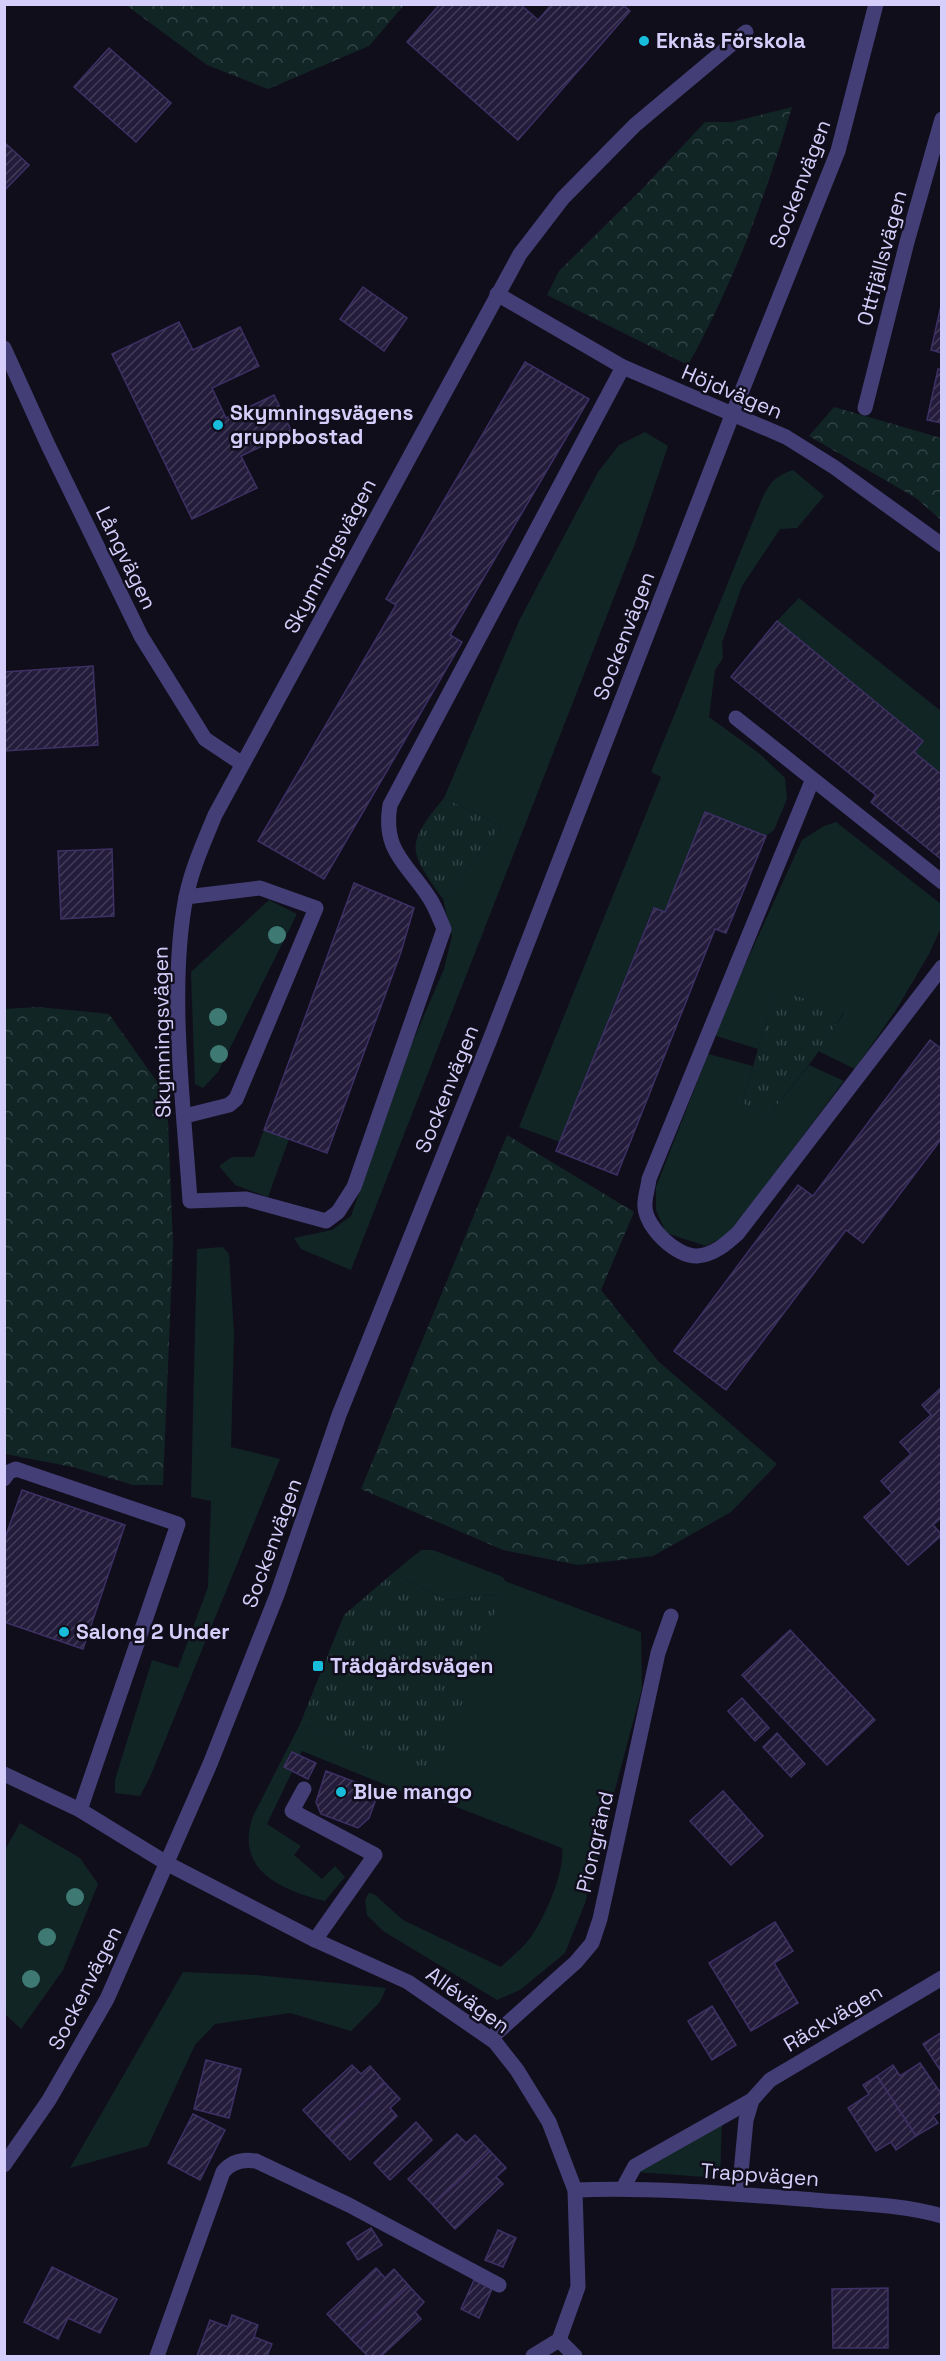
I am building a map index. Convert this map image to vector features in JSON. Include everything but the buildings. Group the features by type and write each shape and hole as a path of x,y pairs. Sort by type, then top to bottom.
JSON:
{"street":[{"name":"Sockenvägen","path":"4,2165 49,2100 107,2000 168,1864 277,1595 339,1415 489,1042 733,413 838,151 876,4"},
{"name":"Skymningsvägen","path":"623,367 390,805 387,824 395,852 431,900 444,929 354,1187 338,1212 326,1221 246,1199 190,1201 178,954 186,897 197,857 241,763 520,254 563,198 635,125 746,32"},
{"name":"Ottfjällsvägen","path":"865,408 907,242 942,119"},
{"name":"Höjdvägen","path":"497,294 623,367 699,402 733,413 786,436 834,467 942,545"},
{"name":"Långvägen","path":"4,348 48,445 141,636 205,740 241,763"},
{"path":"736,718 812,781 942,882"},
{"path":"812,781 650,1179 644,1208 652,1226 659,1234 683,1253 697,1256 724,1246 738,1233 942,967"},
{"path":"185,1116 229,1106 236,1098 316,908 260,888 186,897"},
{"path":"4,1479 9,1472 16,1469 178,1524 80,1810"},
{"name":"Piongränd","path":"491,2038 576,1962 592,1943 600,1918 658,1653 671,1616"},
{"path":"4,1774 80,1810 168,1864"},
{"path":"304,1789 292,1810 375,1855 315,1940"},
{"name":"Allévägen","path":"168,1864 315,1940 408,1982 491,2038 517,2070 549,2122 574,2190 578,2287 559,2340"},
{"name":"Räckvägen","path":"623,2188 634,2166 752,2100 770,2080 942,1978"},
{"path":"739,2194 746,2120 752,2100"},
{"path":"157,2356 222,2172 229,2165 247,2160 256,2161 349,2205 499,2285"},
{"name":"Trappvägen","path":"574,2190 623,2188 739,2194 882,2206 942,2216"},
{"path":"533,2356 559,2340 575,2356"}],"green space":[{"path":"126,5 404,5 369,46 268,89 207,65"},
{"path":"792,107 747,239 720,303 688,365 547,295 559,271 644,187 705,122 732,122"},
{"path":"834,407 941,438 941,520 916,498 809,436"},
{"path":"645,432 668,446 636,541 351,1270 301,1249 294,1238 332,1230 351,1216 407,1055 444,969 452,936 443,899 501,826 444,798 520,619 598,472 619,445"},
{"path":"793,470 824,496 797,528 780,529 742,586 722,643 723,658 715,670 709,717 760,754 785,778 787,799 774,830 766,836 705,812 665,912 653,908 560,1142 519,1127 661,777 651,772 762,499 774,480"},
{"path":"799,598 941,711 941,775 914,752 923,741 777,621"},
{"path":"444,798 501,826 443,899 423,869 416,848 422,827"},
{"path":"836,822 941,904 941,928 929,954 896,1010 855,1069 818,1051 844,1013 776,990 758,1049 713,1035 802,840 824,826"},
{"path":"269,900 297,914 218,1072 203,1088 195,1084 191,972"},
{"path":"776,989 844,1012 814,1058 769,1115 742,1103"},
{"path":"38,1007 109,1014 167,1096 173,1245 163,1485 133,1485 73,1467 5,1454 5,1009"},
{"path":"708,1054 753,1066 742,1103 769,1115 809,1065 844,1081 729,1234 706,1246 666,1233 656,1210 656,1187"},
{"path":"264,1130 289,1139 268,1197 235,1185 219,1166 232,1157 254,1157"},
{"path":"507,1135 634,1212 601,1290 658,1361 777,1464 731,1512 653,1556 578,1565 503,1550 361,1489"},
{"path":"223,1247 229,1254 234,1334 231,1447 280,1459 150,1777 140,1796 115,1793 115,1780 152,1660 178,1668 208,1587 211,1501 191,1497 197,1249"},
{"path":"421,1550 433,1550 503,1577 505,1581 641,1632 642,1688 585,1903 565,1953 520,1990 497,2000 383,1931 367,1915 365,1900 369,1893 374,1894 403,1920 501,1967 528,1941 542,1918 557,1881 562,1848 428,1796 418,1798 302,1751 267,1824 301,1846 294,1855 322,1879 335,1866 345,1877 325,1901 278,1884 265,1875 256,1864 250,1851 249,1835 253,1816 300,1724 436,1775 500,1594 446,1600 393,1573"},
{"path":"393,1573 446,1600 501,1594 436,1776 300,1724 344,1615"},
{"path":"20,1823 80,1858 98,1884 63,1970 21,2029 4,2013 5,1850"},
{"path":"183,1972 256,1975 386,1988 380,2002 351,2031 290,2013 215,2024 195,2045 148,2146 70,2168"},
{"path":"722,2122 720,2178 636,2172"}],"place":[{"name":"Eknäs Förskola","path":"644,41"},
{"name":"Skymningsvägens gruppbostad","path":"218,425"},
{"name":"Salong 2 Under","path":"64,1632"},
{"name":"Trädgårdsvägen","path":"318,1666"},
{"name":"Blue mango","path":"341,1792"}]}
